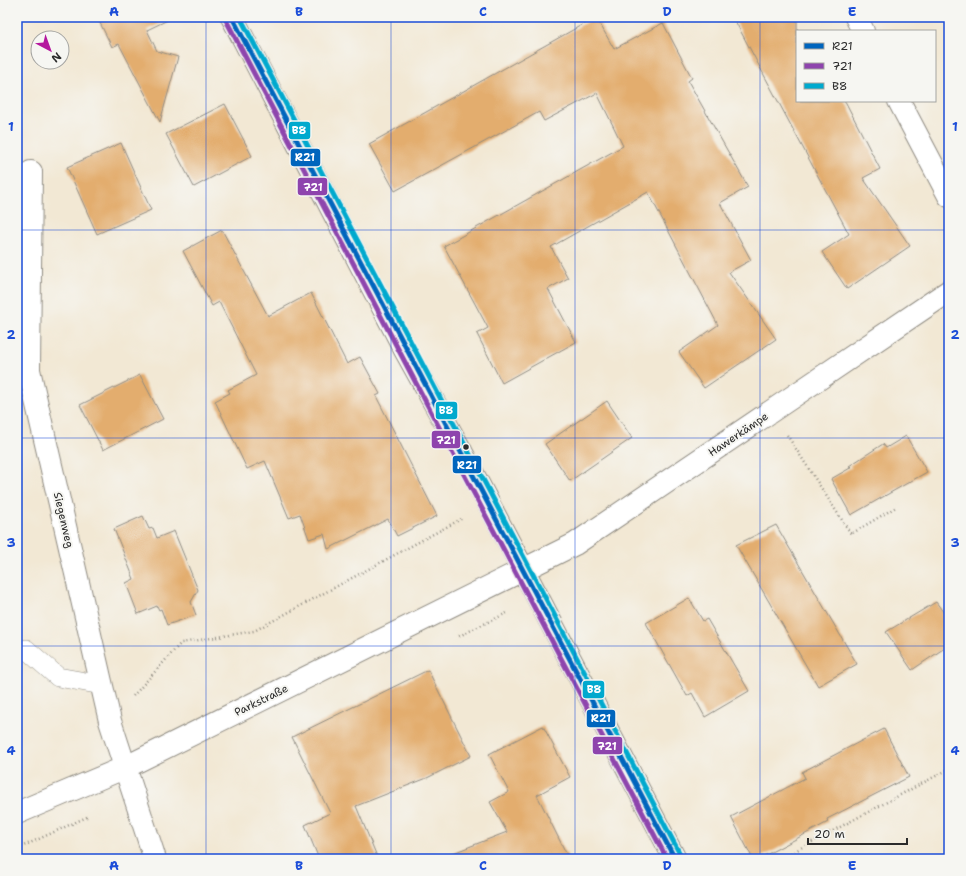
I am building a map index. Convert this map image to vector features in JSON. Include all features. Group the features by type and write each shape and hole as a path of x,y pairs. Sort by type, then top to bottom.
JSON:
{"street":[{"path":"232,17 405,350 462,452 675,859"},
{"path":"856,17 862,30"},
{"path":"901,102 949,196"},
{"name":"Siegenweg","path":"32,172 29,370 110,721 155,859"},
{"name":"Hawerkämpe","path":"523,570 575,544 949,291"},
{"name":"Parkstraße","path":"17,813 126,767 523,570"}],"lane":[{"path":"26,649 58,677 102,685"}],"path":[{"path":"772,411 851,534 896,507"},
{"path":"110,721 181,643 254,631 488,504"},
{"path":"780,859 949,769"}],"building":[{"path":"97,17 174,17 147,30 157,51 178,57 160,122 119,44 112,47"},
{"path":"596,17 614,49 663,23 692,78 688,81 748,187 720,203 751,260 729,272 776,339 704,388 679,352 718,325 648,192 551,247 568,278 548,289 576,342 502,383 477,334 488,328 444,246 623,146 597,93 544,121 539,112 395,191 369,144"},
{"path":"733,17 797,17 796,102 846,102 880,169 863,178 910,246 847,289 822,252 849,234"},
{"path":"225,104 252,156 194,187 166,134"},
{"path":"121,143 151,210 97,234 67,167"},
{"path":"222,230 268,316 311,293 347,364 360,357 380,394 376,396 437,516 397,536 388,519 328,549 324,534 309,539 300,514 289,518 265,461 247,469 215,401 230,393 228,390 256,375 219,302 212,306 183,251"},
{"path":"140,375 163,419 103,450 80,405"},
{"path":"607,401 632,438 570,481 545,444"},
{"path":"906,436 927,472 851,515 831,479 852,467 849,466 883,444 886,448"},
{"path":"143,516 149,529 153,528 157,538 174,531 198,590 191,602 196,615 167,625 161,609 159,610 157,606 138,614 126,583 134,579 114,529"},
{"path":"776,525 857,664 818,686 736,545"},
{"path":"689,598 703,621 707,619 749,691 705,717 692,693 687,696 646,623"},
{"path":"936,602 949,620 949,645 912,670 886,632"},
{"path":"428,670 471,756 427,778 356,806 378,859 319,859 305,825 330,813 292,737"},
{"path":"543,726 570,777 537,795 569,859 443,859 443,857 507,832 490,802 509,792 489,754"},
{"path":"884,729 909,777 827,819 828,822 758,859 753,859 731,817 805,778 802,772"}],"transit line":[{"name":"R21","path":"232,17 675,859"},
{"name":"B8","path":"240,17 681,856"},
{"name":"721","path":"226,20 390,335 667,859"}]}
